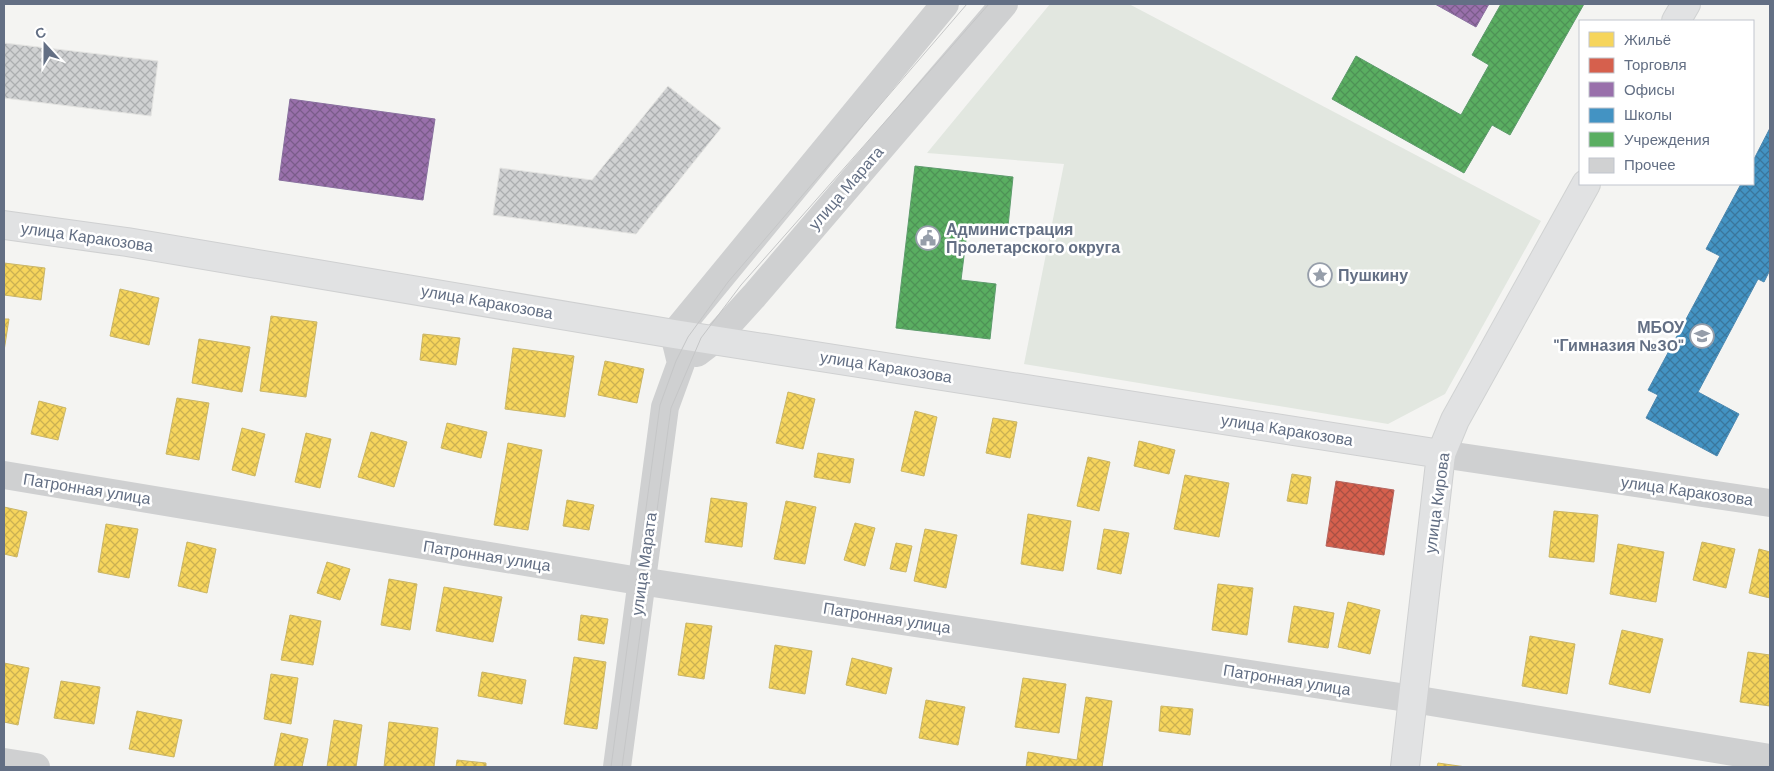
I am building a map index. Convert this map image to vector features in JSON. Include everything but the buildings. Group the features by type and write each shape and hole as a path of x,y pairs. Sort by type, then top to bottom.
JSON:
{"main road":[{"path":"1677,20 1686,4"},
{"name":"улица Кирова","path":"1406,767 1441,454 1455,420 1585,185"},
{"name":"улица Каракозова","path":"4,225 127,242 674,334 1441,454"}],"street":[{"path":"681,363 674,334 945,4"},
{"name":"улица Марата","path":"617,767 665,406 681,363 714,340 1004,4"},
{"name":"улица Каракозова","path":"1441,454 1770,503"},
{"name":"Патронная улица","path":"4,475 642,581 1413,699 1770,758"},
{"path":"4,762 36,767"}],"shaded area":[{"path":"1050,4 1129,4 1541,221 1445,394 1388,424 1024,364 1064,164 927,153"}],"tram line":[{"path":"611,767 660,405 676,361 688,337 728,282 967,4"},
{"path":"622,767 671,408 701,338 741,285 989,4"}],"place":[{"name":"Администрация Пролетарского округа","path":"928,238"},
{"name":"Пушкину","path":"1320,275"},
{"name":"МБОУ \"Гимназия №30\"","path":"1702,336"}]}
